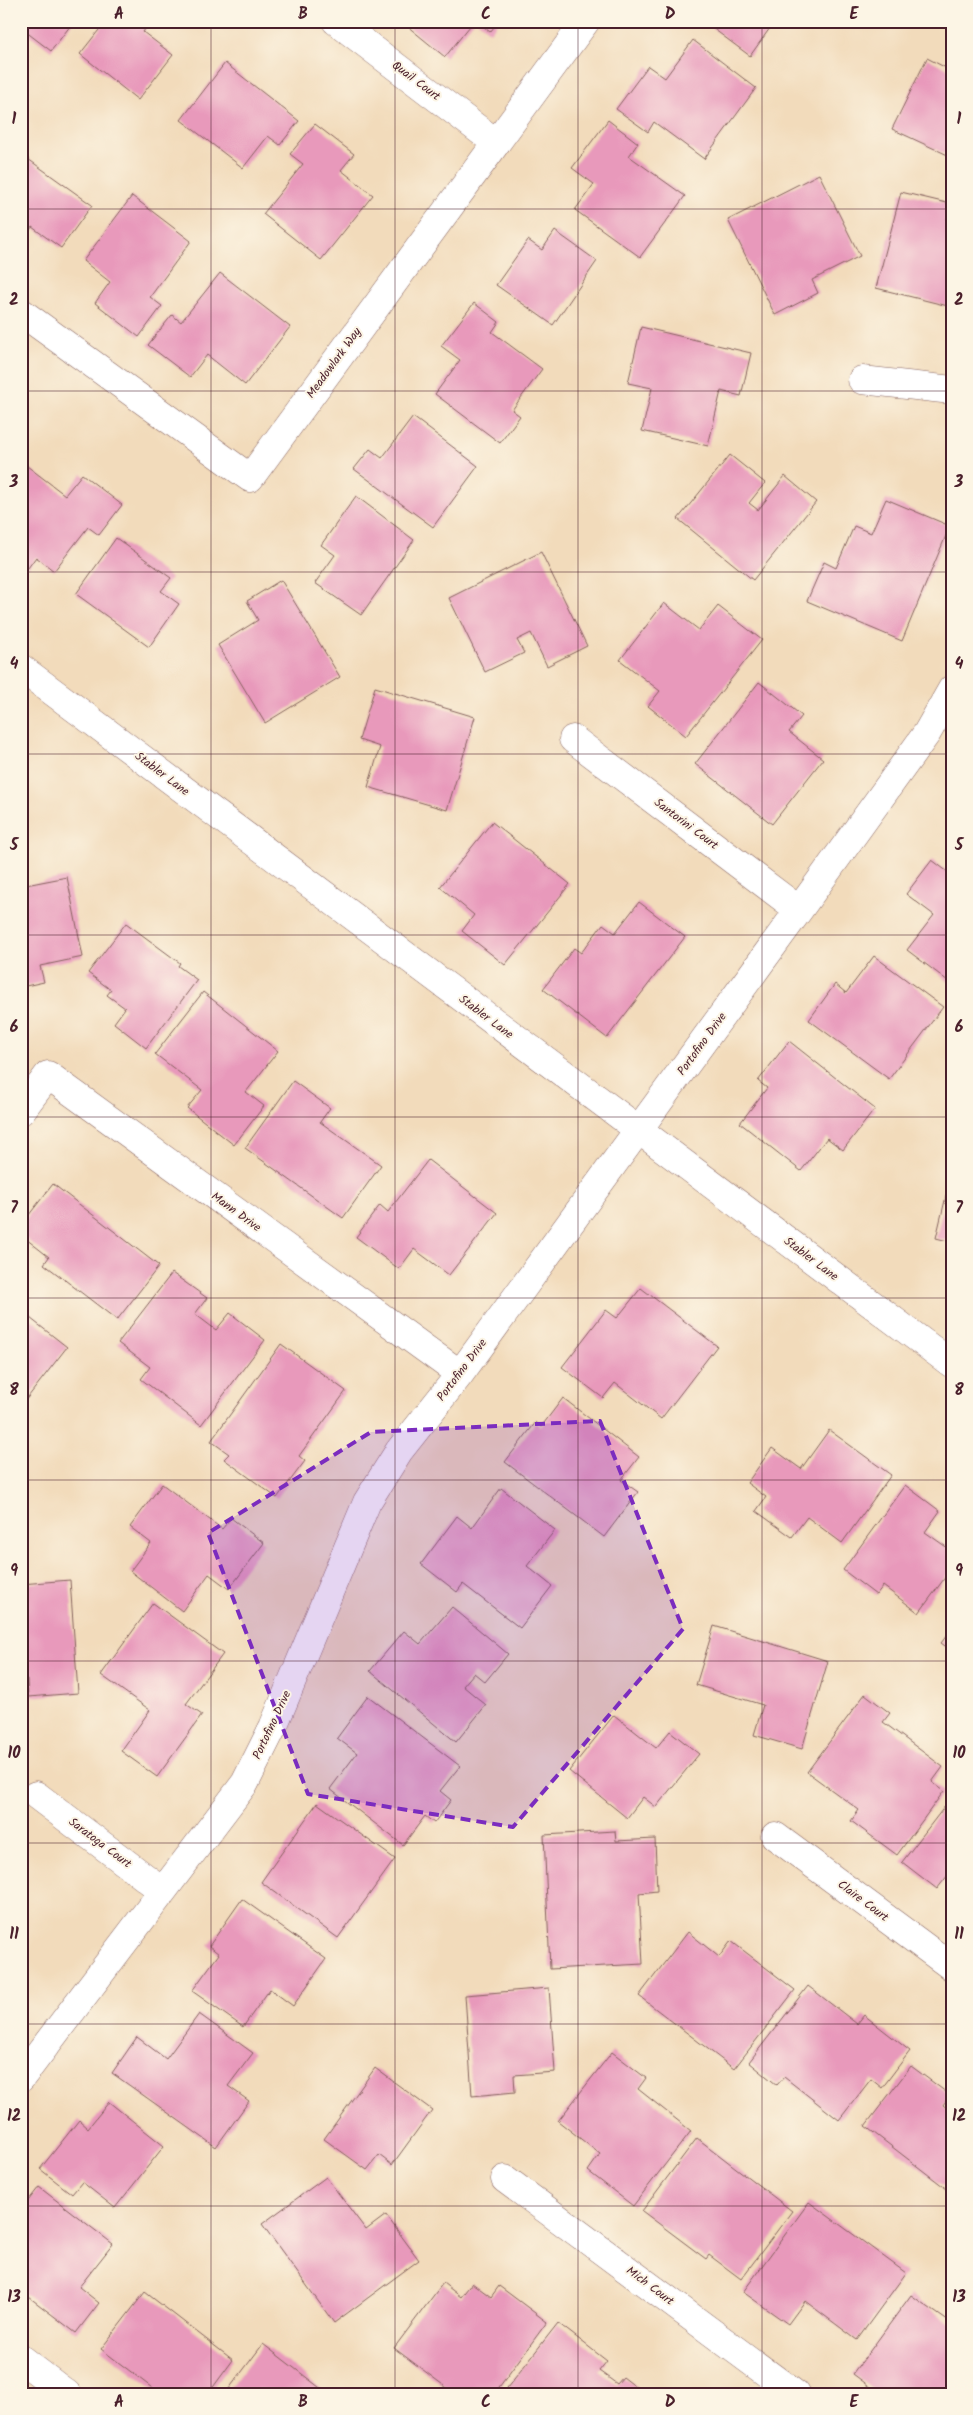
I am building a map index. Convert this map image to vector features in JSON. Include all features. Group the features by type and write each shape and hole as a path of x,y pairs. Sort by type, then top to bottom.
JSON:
{"street":[{"name":"Quail Court","path":"336,21 496,142"},
{"name":"Meadowlark Way","path":"21,312 250,478 586,21"},
{"path":"862,380 952,390"},
{"name":"Stabler Lane","path":"21,668 952,1364"},
{"name":"Portofino Drive","path":"21,2078 245,1783 273,1727 367,1502 399,1451 460,1374 800,910 927,733 952,689"},
{"name":"Santorini Court","path":"573,739 800,910"},
{"name":"Mann Drive","path":"21,1111 48,1075 460,1374"},
{"name":"Saratoga Court","path":"36,1796 163,1891"},
{"name":"Claire Court","path":"775,1836 952,1967"},
{"name":"Mich Court","path":"505,2179 795,2394"},
{"path":"21,2359 67,2394"}],"highlighted area":[{"path":"600,1421 683,1629 513,1827 308,1794 208,1533 371,1432"}],"building":[{"path":"21,21 74,21 51,51 21,28"},
{"path":"106,21 151,21 143,32 173,55 138,100 80,54"},
{"path":"401,21 474,21 445,57"},
{"path":"477,21 499,21 490,32"},
{"path":"709,21 775,21 750,56 707,24"},
{"path":"693,40 756,88 704,159 654,122 648,132 616,109 648,66 665,78"},
{"path":"927,58 952,71 952,157 892,129"},
{"path":"225,63 299,121 280,145 268,136 243,168 181,120"},
{"path":"608,120 638,143 629,156 685,196 640,257 575,210 594,184 572,168"},
{"path":"315,124 354,154 341,170 373,195 321,260 263,214 303,164 290,154"},
{"path":"28,159 92,205 61,248 32,227 21,243 21,168"},
{"path":"819,174 860,256 812,280 818,293 775,315 728,220"},
{"path":"901,192 951,204 947,219 952,220 952,307 876,288"},
{"path":"132,196 191,241 150,297 162,306 139,337 95,303 110,282 83,261"},
{"path":"555,231 597,261 553,325 496,285 528,240 542,250"},
{"path":"220,273 290,327 245,385 207,355 190,377 148,345 172,315 181,322"},
{"path":"474,303 499,322 492,332 542,369 512,410 520,416 500,443 435,394 460,360 441,346"},
{"path":"641,327 751,353 741,396 721,391 708,446 642,431 652,388 628,383"},
{"path":"413,417 478,466 433,527 354,469 370,449 382,458"},
{"path":"730,455 765,483 749,503 758,510 785,476 816,502 753,580 678,519"},
{"path":"27,466 65,495 82,474 122,505 99,535 88,527 54,571 36,557 28,568 21,563 21,473"},
{"path":"356,496 414,540 361,615 315,583 335,555 321,545"},
{"path":"886,499 950,526 902,641 807,601 824,562 836,568 854,526 871,533"},
{"path":"116,538 171,578 161,591 179,604 149,647 76,594"},
{"path":"541,552 587,646 547,666 531,633 517,640 524,653 485,672 449,598"},
{"path":"281,580 340,677 265,723 218,645 258,620 247,601"},
{"path":"664,603 699,630 718,606 762,640 686,736 648,706 660,691 620,660"},
{"path":"759,682 802,716 789,732 823,759 772,824 695,764"},
{"path":"375,687 475,717 447,810 368,787 380,747 359,740"},
{"path":"492,822 570,884 505,965 462,931 474,915 440,887"},
{"path":"932,860 952,875 952,984 907,950 934,915 906,894"},
{"path":"67,877 83,957 40,966 44,982 21,987 21,886"},
{"path":"639,902 685,937 607,1038 543,989 574,948 581,953 603,924 615,933"},
{"path":"126,923 180,963 178,966 197,980 146,1048 114,1023 125,1008 107,995 111,990 88,973"},
{"path":"874,956 943,1007 889,1079 809,1020 835,984 846,993"},
{"path":"203,992 278,1051 246,1092 264,1106 234,1145 187,1108 202,1090 155,1054"},
{"path":"789,1041 875,1109 843,1150 827,1138 801,1171 740,1123 767,1088 758,1081"},
{"path":"293,1081 330,1108 320,1122 381,1165 343,1218 245,1148"},
{"path":"428,1160 497,1213 449,1275 414,1249 399,1269 356,1237 380,1205 388,1212"},
{"path":"952,1175 952,1242 936,1238"},
{"path":"53,1184 159,1266 117,1320 44,1264 49,1257 21,1235 21,1225"},
{"path":"172,1273 207,1298 195,1314 216,1330 230,1313 265,1340 201,1425 141,1379 150,1367 118,1343"},
{"path":"641,1288 717,1346 661,1419 615,1383 603,1398 562,1367 606,1310 617,1318"},
{"path":"21,1311 67,1347 21,1406"},
{"path":"281,1344 346,1391 299,1456 305,1461 277,1498 224,1459 229,1454 211,1441"},
{"path":"563,1398 639,1457 621,1480 638,1492 604,1537 505,1462 536,1422 541,1427"},
{"path":"829,1430 891,1475 842,1543 807,1517 792,1537 756,1511 766,1497 747,1483 772,1448 801,1469"},
{"path":"162,1484 222,1529 231,1518 264,1543 229,1589 209,1574 182,1611 130,1571 151,1543 130,1527"},
{"path":"905,1485 940,1511 925,1532 952,1551 952,1568 919,1613 883,1586 876,1595 843,1570"},
{"path":"501,1488 555,1530 527,1566 552,1586 520,1628 463,1584 457,1592 421,1564 457,1516 472,1528"},
{"path":"70,1580 78,1693 28,1697 27,1679 21,1680 21,1584"},
{"path":"153,1603 223,1654 186,1704 202,1715 157,1777 121,1751 150,1710 101,1675"},
{"path":"452,1607 508,1654 485,1682 474,1673 463,1686 486,1705 456,1742 370,1671 404,1631 420,1644"},
{"path":"714,1626 828,1661 802,1749 754,1735 763,1705 696,1685"},
{"path":"952,1629 952,1651 941,1643"},
{"path":"865,1694 890,1713 883,1722 943,1767 932,1782 944,1791 897,1855 851,1821 859,1810 807,1772"},
{"path":"368,1696 460,1766 440,1791 451,1800 434,1823 425,1816 403,1845 330,1789 357,1753 337,1738"},
{"path":"614,1715 656,1748 670,1731 699,1754 656,1807 643,1797 627,1818 569,1771"},
{"path":"952,1797 952,1870 937,1889 902,1862"},
{"path":"317,1803 395,1859 338,1938 261,1882"},
{"path":"615,1831 616,1841 655,1839 657,1891 639,1893 643,1964 550,1969 544,1835"},
{"path":"242,1899 326,1959 293,2006 270,1989 243,2027 192,1991 219,1954 209,1946"},
{"path":"688,1932 719,1957 731,1941 795,1990 734,2069 639,1996"},
{"path":"808,1986 857,2024 864,2015 910,2051 882,2088 871,2079 839,2120 784,2077 777,2085 749,2062"},
{"path":"549,1988 555,2072 514,2075 515,2092 472,2096 465,1995"},
{"path":"199,2014 253,2053 228,2086 249,2101 216,2147 112,2073 137,2037 166,2059"},
{"path":"612,2052 646,2078 638,2089 691,2131 633,2206 588,2171 600,2154 558,2121"},
{"path":"911,2066 950,2095 943,2105 952,2112 952,2193 865,2126"},
{"path":"375,2068 432,2110 392,2165 379,2155 367,2170 324,2139"},
{"path":"109,2102 164,2146 115,2208 82,2182 72,2194 40,2169 79,2120 88,2128"},
{"path":"697,2138 792,2211 741,2279 709,2255 706,2259 642,2211"},
{"path":"326,2177 366,2230 386,2215 419,2260 334,2323 262,2224"},
{"path":"39,2187 113,2244 79,2287 99,2303 76,2333 21,2291 21,2210"},
{"path":"809,2202 906,2273 857,2340 805,2301 788,2324 743,2292"},
{"path":"443,2283 461,2297 472,2283 491,2297 499,2286 547,2322 494,2394 455,2394 394,2348"},
{"path":"145,2292 233,2360 208,2394 160,2394 101,2349"},
{"path":"911,2295 952,2324 952,2394 918,2394 913,2390 910,2394 880,2394 853,2374"},
{"path":"558,2323 607,2361 599,2371 617,2384 623,2377 645,2394 514,2394 507,2388"},
{"path":"263,2344 328,2394 225,2394"}]}
